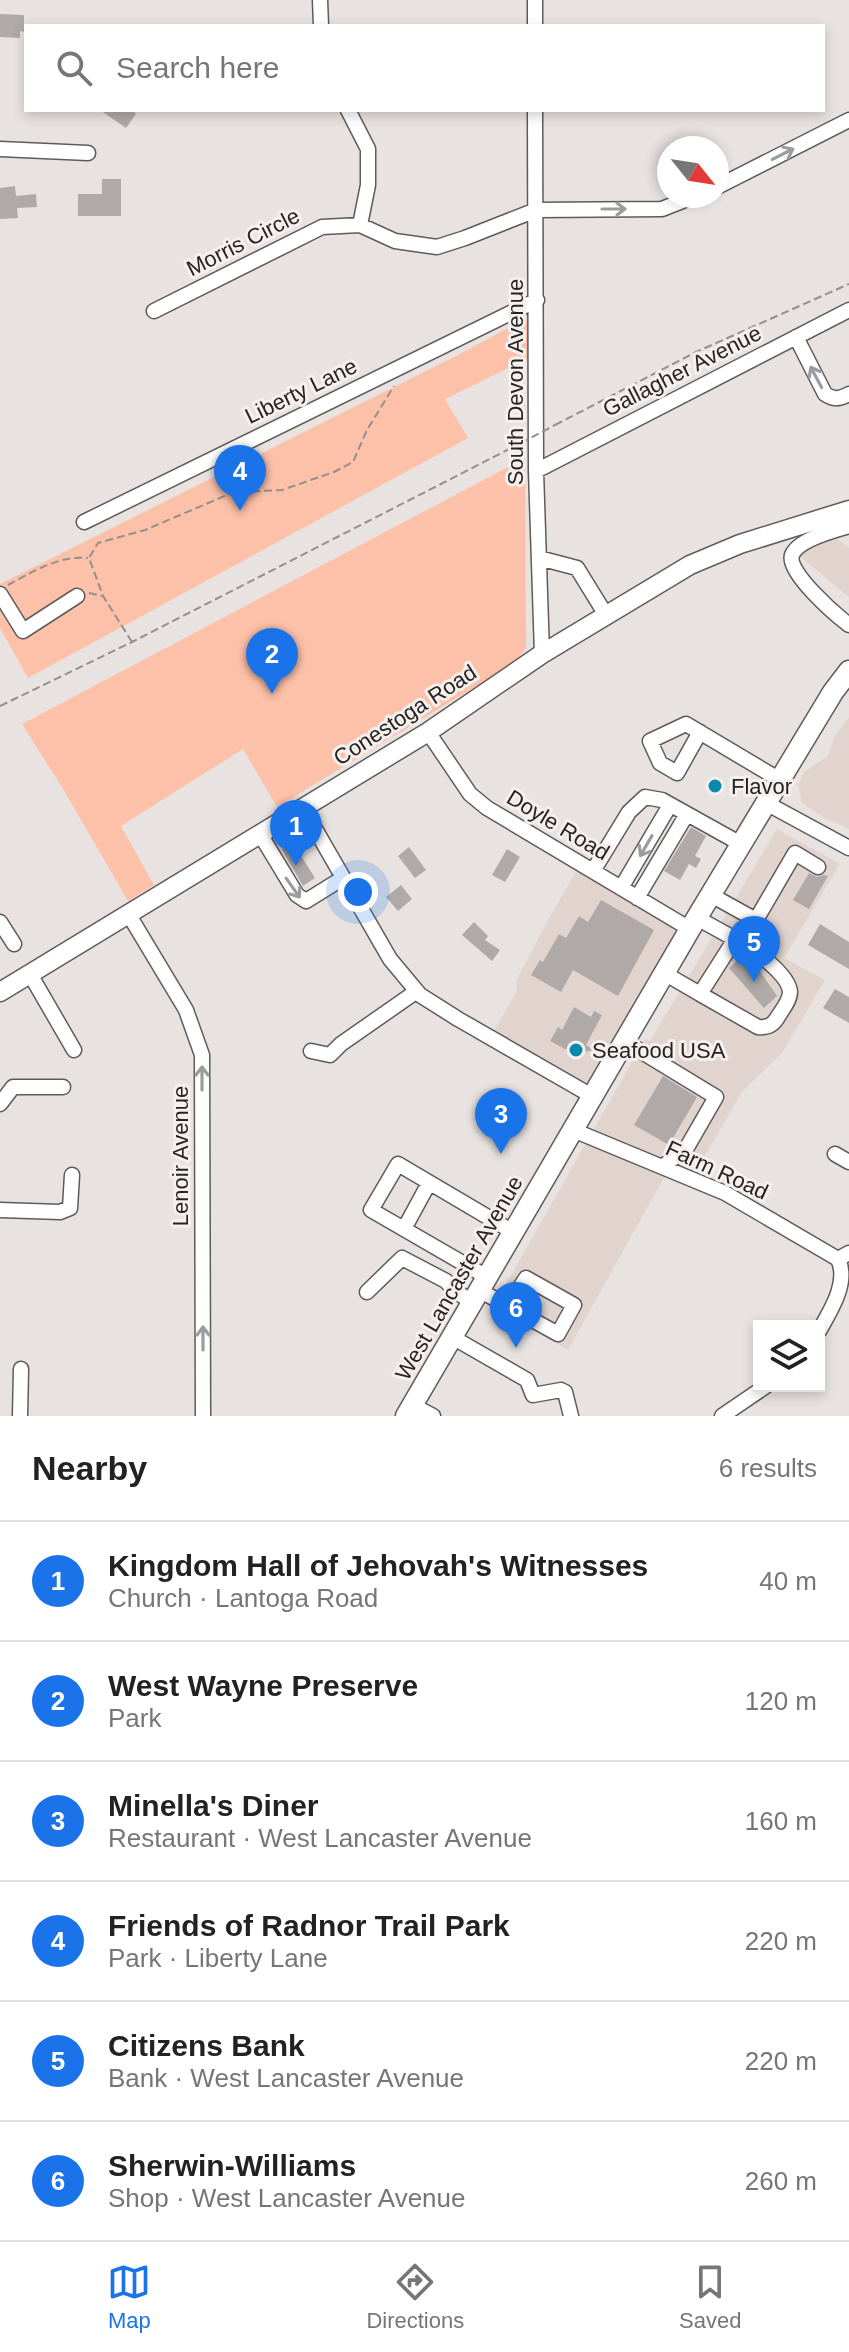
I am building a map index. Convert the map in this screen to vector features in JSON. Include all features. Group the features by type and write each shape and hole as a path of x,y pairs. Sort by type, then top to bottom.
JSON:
{"highway":[{"name":"West Lancaster Avenue","path":"409,1410 664,973 849,671"}],"main road":[{"name":"Conestoga Road","path":"0,992 428,732 542,654 690,565 740,544 819,527 845,511"}],"street":[{"path":"320,0 321,24"},
{"path":"535,0 535,24"},
{"path":"349,112 368,149 368,185 360,225"},
{"name":"South Devon Avenue","path":"535,112 536,471 542,654"},
{"path":"729,181 849,120"},
{"path":"0,149 88,153"},
{"path":"536,210 665,208"},
{"name":"Morris Circle","path":"154,311 322,227 360,225 395,241 437,247 536,210"},
{"name":"Liberty Lane","path":"84,522 537,300"},
{"name":"Gallagher Avenue","path":"536,471 849,310"},
{"path":"796,337 825,394 839,399 849,394"},
{"path":"819,527 792,554 791,563 797,574 849,625"},
{"path":"539,558 577,568 606,615"},
{"path":"0,592 23,631 79,595"},
{"path":"827,703 849,686"},
{"name":"Doyle Road","path":"428,732 470,794 506,821 637,898 753,949 784,978 790,994 777,1019 767,1027 758,1027 700,994"},
{"path":"700,732 780,780"},
{"path":"593,871 629,812 645,797 670,805 741,844"},
{"path":"766,803 849,848"},
{"path":"621,888 670,805"},
{"path":"303,808 390,959 417,991 458,1019 592,1096"},
{"path":"637,898 687,814"},
{"path":"260,834 302,900 306,901 343,878"},
{"path":"711,895 756,920 795,853 818,867"},
{"name":"Lenoir Avenue","path":"129,915 186,1010 202,1055 203,1416"},
{"path":"0,922 14,944"},
{"path":"664,973 700,994 735,939"},
{"path":"30,974 74,1050"},
{"path":"311,1051 330,1055 417,991"},
{"path":"624,1041 716,1097 686,1149 662,1167"},
{"path":"0,1104 13,1087 63,1087"},
{"name":"Farm Road","path":"573,1130 725,1193 846,1253"},
{"path":"835,1154 849,1162"},
{"path":"508,1306 526,1278 574,1305 558,1334 508,1306 480,1290 404,1229 371,1210 398,1164 513,1232"},
{"path":"0,1210 60,1212 70,1208 72,1175"},
{"path":"404,1229 429,1183"},
{"path":"824,1320 842,1281 846,1253"},
{"path":"367,1292 402,1258 446,1281 455,1291 480,1290"},
{"path":"452,1337 527,1380 533,1395 565,1392 571,1416"},
{"path":"20,1416 21,1369"},
{"path":"722,1416 758,1392"},
{"path":"409,1410 433,1416"}],"path":[{"path":"0,706 132,642 696,352 849,284"},
{"path":"89,558 98,543 145,530 234,492 282,490 353,462 367,430 400,377"},
{"path":"0,592 36,570 75,557 89,558"},
{"path":"89,558 103,596 132,642"},
{"path":"79,595 98,582"}],"shaded area":[{"path":"527,318 529,358 445,399 468,438 28,678 0,628 0,584"},
{"path":"525,458 526,648 514,663 277,807 243,749 121,826 154,885 128,901 22,724"},
{"path":"831,534 849,548 849,597 796,553"},
{"path":"849,717 849,829 802,803 798,785 804,772 828,756 834,737"},
{"path":"777,829 840,864 784,958 825,980 782,1053 742,1092 695,1173 671,1165 568,1350 493,1307 645,1039 650,1041"},
{"path":"576,871 677,929 587,1084 494,1031 517,990 516,981"}],"building":[{"path":"0,14 24,15 24,32 20,31 20,38 0,37"},
{"path":"103,112 134,112 136,114 126,128"},
{"path":"102,179 121,179 121,216 78,216 78,194 102,194"},
{"path":"15,186 16,196 36,194 37,207 17,208 18,218 0,219 0,188"},
{"path":"691,827 706,836 695,856 701,859 696,868 689,864 680,880 664,871"},
{"path":"293,843 315,878 303,886 282,850"},
{"path":"409,847 426,870 415,878 398,856"},
{"path":"507,849 520,857 505,882 492,875"},
{"path":"809,873 817,877 828,876 809,909 793,900"},
{"path":"401,885 412,899 398,911 386,897"},
{"path":"601,900 654,930 618,996 573,970 561,992 531,975 540,960 543,962 559,934 566,938 579,916 588,922"},
{"path":"474,922 488,936 485,940 500,950 492,961 462,935"},
{"path":"820,924 849,942 849,969 808,945"},
{"path":"743,955 755,964 777,996 764,1008 729,968"},
{"path":"835,989 849,997 849,1023 823,1008"},
{"path":"574,1007 591,1017 594,1011 602,1015 586,1045 594,1050 574,1054 550,1041 558,1027 562,1030"},
{"path":"663,1076 697,1097 669,1145 634,1125"}],"place":[{"name":"Friends of Radnor Trail Park","path":"240,511"},
{"name":"West Wayne Preserve","path":"272,694"},
{"name":"Flavor","path":"715,786"},
{"name":"Kingdom Hall of Jehovah's Witnesses","path":"296,866"},
{"name":"Citizens Bank","path":"754,982"},
{"name":"Seafood USA","path":"576,1050"},
{"name":"Minella's Diner","path":"501,1154"},
{"name":"Sherwin-Williams","path":"516,1348"}]}
